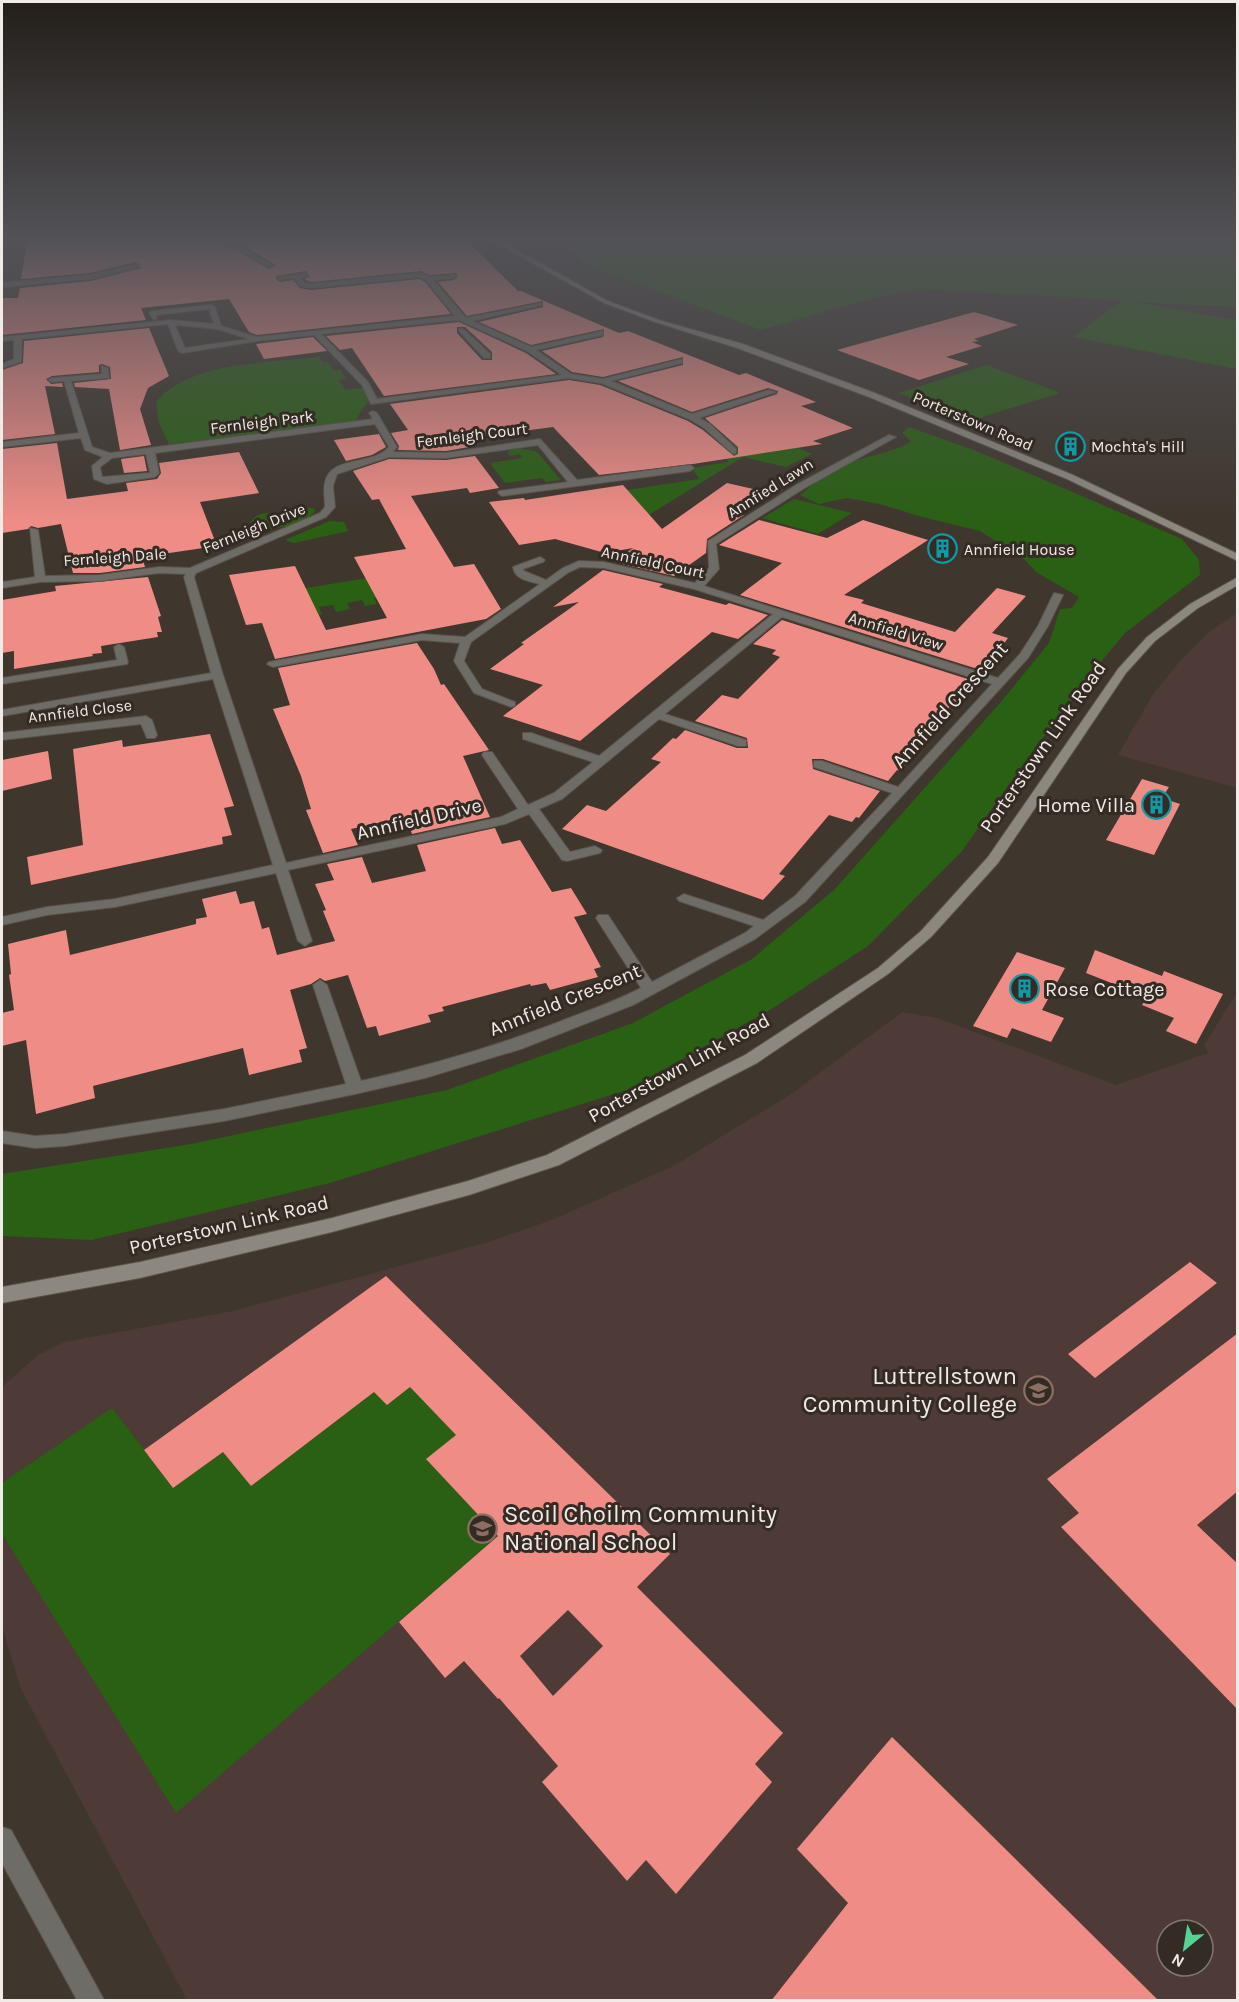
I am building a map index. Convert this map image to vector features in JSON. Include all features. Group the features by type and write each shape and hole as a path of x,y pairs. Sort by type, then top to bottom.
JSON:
{"street":[{"path":"2,339 58,333"},
{"path":"175,333 182,351 236,345 257,339 312,333"},
{"path":"239,333 257,339"},
{"path":"316,333 365,384 375,402 372,411 393,447 389,454"},
{"path":"464,333 487,356"},
{"path":"530,349 598,333"},
{"name":"Porterstown Road","path":"698,333 872,395 1070,477 1238,558"},
{"path":"467,337 497,334 530,349 568,376"},
{"path":"2,366 18,360 18,338"},
{"path":"603,381 679,361"},
{"path":"52,380 106,376 104,368"},
{"path":"375,402 568,376 603,381 692,417 707,426 733,450"},
{"path":"67,379 91,451 110,456"},
{"path":"692,417 772,392"},
{"name":"Fernleigh Park","path":"110,456 377,422"},
{"path":"2,445 84,435"},
{"name":"Annfied Lawn","path":"697,587 714,569 711,543 753,514 838,464 892,437"},
{"name":"Fernleigh Court","path":"389,454 414,457 433,456 540,442 574,484"},
{"path":"110,456 96,466 98,479 101,481 152,475 155,472 150,451"},
{"name":"Fernleigh Drive","path":"192,571 319,518 330,507 330,476 336,470 389,454"},
{"path":"502,493 690,468"},
{"name":"Fernleigh Dale","path":"33,530 40,579"},
{"path":"540,560 518,567 519,572 526,577 547,584"},
{"name":"Annfield Court","path":"467,640 566,570 579,564 604,565 697,587 780,613"},
{"name":"Fernleigh Dale","path":"2,585 40,579 110,577 159,570 192,571"},
{"path":"192,571 189,577 217,675 305,941"},
{"name":"Porterstown Link Road","path":"2,1295 140,1270 332,1225 470,1188 554,1160 751,1059 883,971 926,934 993,860 1122,671 1151,639 1194,606 1238,580"},
{"name":"Annfield Crescent","path":"2,1137 35,1142 65,1140 224,1115 355,1088 425,1072 516,1045 612,1008 650,990 750,936 800,899 1024,656 1043,626 1058,595"},
{"name":"Annfield View","path":"780,613 1001,683"},
{"name":"Annfield Drive","path":"2,921 47,911 115,903 494,822 529,810 558,796 603,762 780,613"},
{"path":"273,664 422,638 467,640 459,661 478,691 511,704"},
{"path":"2,681 123,662 119,647"},
{"path":"3,712 217,675"},
{"path":"657,716 742,743"},
{"name":"Annfield Close","path":"2,737 146,720 151,735"},
{"path":"527,736 603,762"},
{"path":"488,755 567,857 595,850"},
{"path":"818,764 900,792"},
{"path":"684,898 764,925"},
{"path":"603,918 650,990"},
{"path":"320,985 355,1088"},
{"path":"2,1839 91,2001"}],"shaded area":[{"path":"1237,613 1237,788 1118,755 1153,694 1181,660 1209,632"},
{"name":"Scoil Choilm Community National School","path":"1237,992 1237,2000 187,2000 20,1687 2,1626 2,1387 38,1355 64,1342 233,1311 488,1242 554,1219 673,1166 791,1094 902,1012 937,1018 1116,1085 1208,1053 1204,1045"}],"green space":[{"path":"1078,333 1237,333 1237,369 1073,337"},
{"path":"320,357 322,362 328,362 334,371 340,369 346,379 339,380 345,390 363,388 369,402 355,422 169,444 159,423 156,402 171,389 209,371 232,366"},
{"path":"987,365 1060,393 969,421 899,393"},
{"path":"909,427 979,452 1182,539 1199,560 1200,575 1125,633 1032,752 962,851 868,946 773,1008 627,1090 330,1183 92,1240 2,1236 2,1174 191,1144 447,1090 633,1023 752,959 835,889 1000,703 1049,643 1060,609 1072,608 1079,597 1036,572 1026,561 980,531 880,504 847,498 819,504 800,495 837,467 906,445 911,441 902,433"},
{"path":"746,432 779,440 812,454 786,467 743,457 634,524 627,490 699,479 692,468 728,462 721,443"},
{"path":"515,448 536,451 561,480 546,482 542,478 505,483 490,463 522,458 520,454 510,456 507,452"},
{"path":"794,499 852,513 818,534 762,518"},
{"path":"304,508 313,508 315,511 305,519 284,527 263,530 251,522 256,516 264,513 269,513 272,520 306,515"},
{"path":"330,521 344,522 348,531 294,543 287,541 287,539"},
{"path":"417,570 388,596 374,598 377,604 365,606 362,600 347,603 350,609 336,612 333,605 319,607 322,615 300,618 300,589"},
{"path":"410,1387 456,1435 426,1459 498,1536 176,1813 2,1534 2,1483 112,1408 173,1488 223,1452 251,1486 374,1392"}],"building":[{"path":"97,333 151,333 169,376 148,388 140,409 151,445 120,450 109,389 75,387 74,383 111,379 110,367 102,364 99,365 99,372 52,376 46,379 51,384 62,383 63,387 45,386 55,434 2,440 2,370 23,363 24,341"},
{"path":"350,333 457,333 482,360 492,360 492,352 472,333 484,333 526,353 556,374 384,396 352,348 340,350 326,336"},
{"path":"505,333 584,333 531,345"},
{"path":"603,333 634,333 739,375 746,373 816,402 801,406 853,428 813,441 822,444 693,464 599,475 553,427 463,439 469,447 446,451 398,450 399,446 391,433 408,430 390,404 569,380 600,385 688,421 703,430 734,456 738,454 738,447 705,418 777,394 778,391 768,388 692,412 618,381 683,365 683,357 603,377 572,372 542,351 603,337"},
{"path":"897,333 992,333 974,339 979,341 972,342 982,346 946,357 969,364 919,380 837,350"},
{"path":"313,337 327,351 264,359 256,344"},
{"path":"379,434 386,447 372,455 346,461 334,440"},
{"path":"57,443 67,499 128,491 126,483 157,479 161,473 159,463 239,452 259,493 200,502 217,546 142,557 145,567 100,573 73,573 61,524 38,528 31,526 28,529 2,533 2,449"},
{"path":"144,456 147,471 124,473 121,459"},
{"path":"475,456 499,488 470,493 467,488 411,496 454,567 474,564 501,609 486,619 275,659 262,623 246,625 229,575 295,566 326,630 387,618 354,557 406,549 379,499 372,500 353,471 389,459 446,460"},
{"path":"727,483 762,491 733,513 744,515 707,539 706,553 674,576 614,562 633,548 605,553 555,539 519,545 489,502 524,498 525,500 623,485 662,529"},
{"path":"759,520 827,538 863,520 928,540 844,595 864,600 861,603 955,632 997,588 1026,596 992,633 1008,638 984,671 740,595 782,563 719,545"},
{"path":"603,570 663,584 659,587 726,605 729,603 768,615 738,639 712,632 580,741 503,716 543,685 490,669 524,644 521,643 579,602 553,607"},
{"path":"148,577 161,616 158,617 162,632 157,632 158,637 101,646 102,653 92,654 93,656 14,669 14,651 2,653 2,600 56,591 55,586"},
{"path":"782,620 977,682 959,707 951,705 900,771 897,770 888,781 823,759 812,759 813,769 880,791 859,818 856,817 852,822 829,815 779,874 785,876 763,900 562,829 587,805 606,811 661,762 651,759 685,730 737,748 748,748 747,738 695,721 722,695 738,699 780,657 772,654 776,650 753,644"},
{"path":"417,643 434,669 441,685 444,684 489,750 463,756 490,817 412,834 406,817 351,829 358,845 323,853 306,810 311,809 301,776 273,709 290,705 278,668"},
{"path":"210,734 234,806 224,808 232,835 222,837 223,844 31,885 27,857 83,845 73,749 122,740 123,747"},
{"path":"48,751 52,779 2,791 2,760"},
{"path":"1142,779 1169,787 1162,798 1180,804 1154,855 1106,840"},
{"path":"495,828 502,844 520,840 552,892 571,888 587,914 574,917 601,967 594,969 598,977 550,990 546,983 531,986 530,984 442,1007 444,1011 428,1015 431,1022 379,1036 376,1026 367,1028 348,975 325,981 320,978 311,984 290,990 307,1048 299,1050 302,1062 249,1075 243,1048 93,1086 95,1098 36,1114 26,1040 2,1046 2,1013 14,1010 9,975 11,974 8,944 66,930 70,955 196,924 196,919 207,917 202,899 236,891 240,904 254,901 262,929 269,927 277,955 335,941 315,884 334,880 327,864 362,857 372,883 426,871 417,845"},
{"path":"1095,950 1162,976 1164,971 1223,994 1196,1044 1166,1031 1174,1018 1142,1005 1147,997 1086,973"},
{"name":"Rose Cottage","path":"1017,952 1065,968 1042,1010 1064,1018 1051,1042 1012,1028 1007,1038 973,1026"},
{"path":"1190,1262 1217,1283 1095,1378 1068,1354"},
{"path":"386,1276 670,1554 637,1587 783,1733 755,1764 772,1782 676,1894 646,1860 627,1881 542,1782 558,1766 499,1698 464,1661 445,1678 399,1622 498,1536 426,1459 456,1435 410,1387 387,1405 374,1392 251,1486 223,1452 173,1488 144,1450","holes":["568,1610 603,1646 553,1696 520,1656"]},
{"path":"1238,1333 1238,1491 1197,1525 1238,1564 1238,1710 1061,1527 1079,1513 1047,1479"},
{"path":"892,1737 1159,2001 771,2001 848,1903 797,1849"}],"place":[{"name":"Mochta's Hill","path":"1070,446"},
{"name":"Annfield House","path":"943,549"},
{"name":"Home Villa","path":"1156,805"},
{"name":"Rose Cottage","path":"1024,989"},
{"name":"Luttrellstown Community College","path":"1038,1390"},
{"name":"Scoil Choilm Community National School","path":"483,1528"}]}
